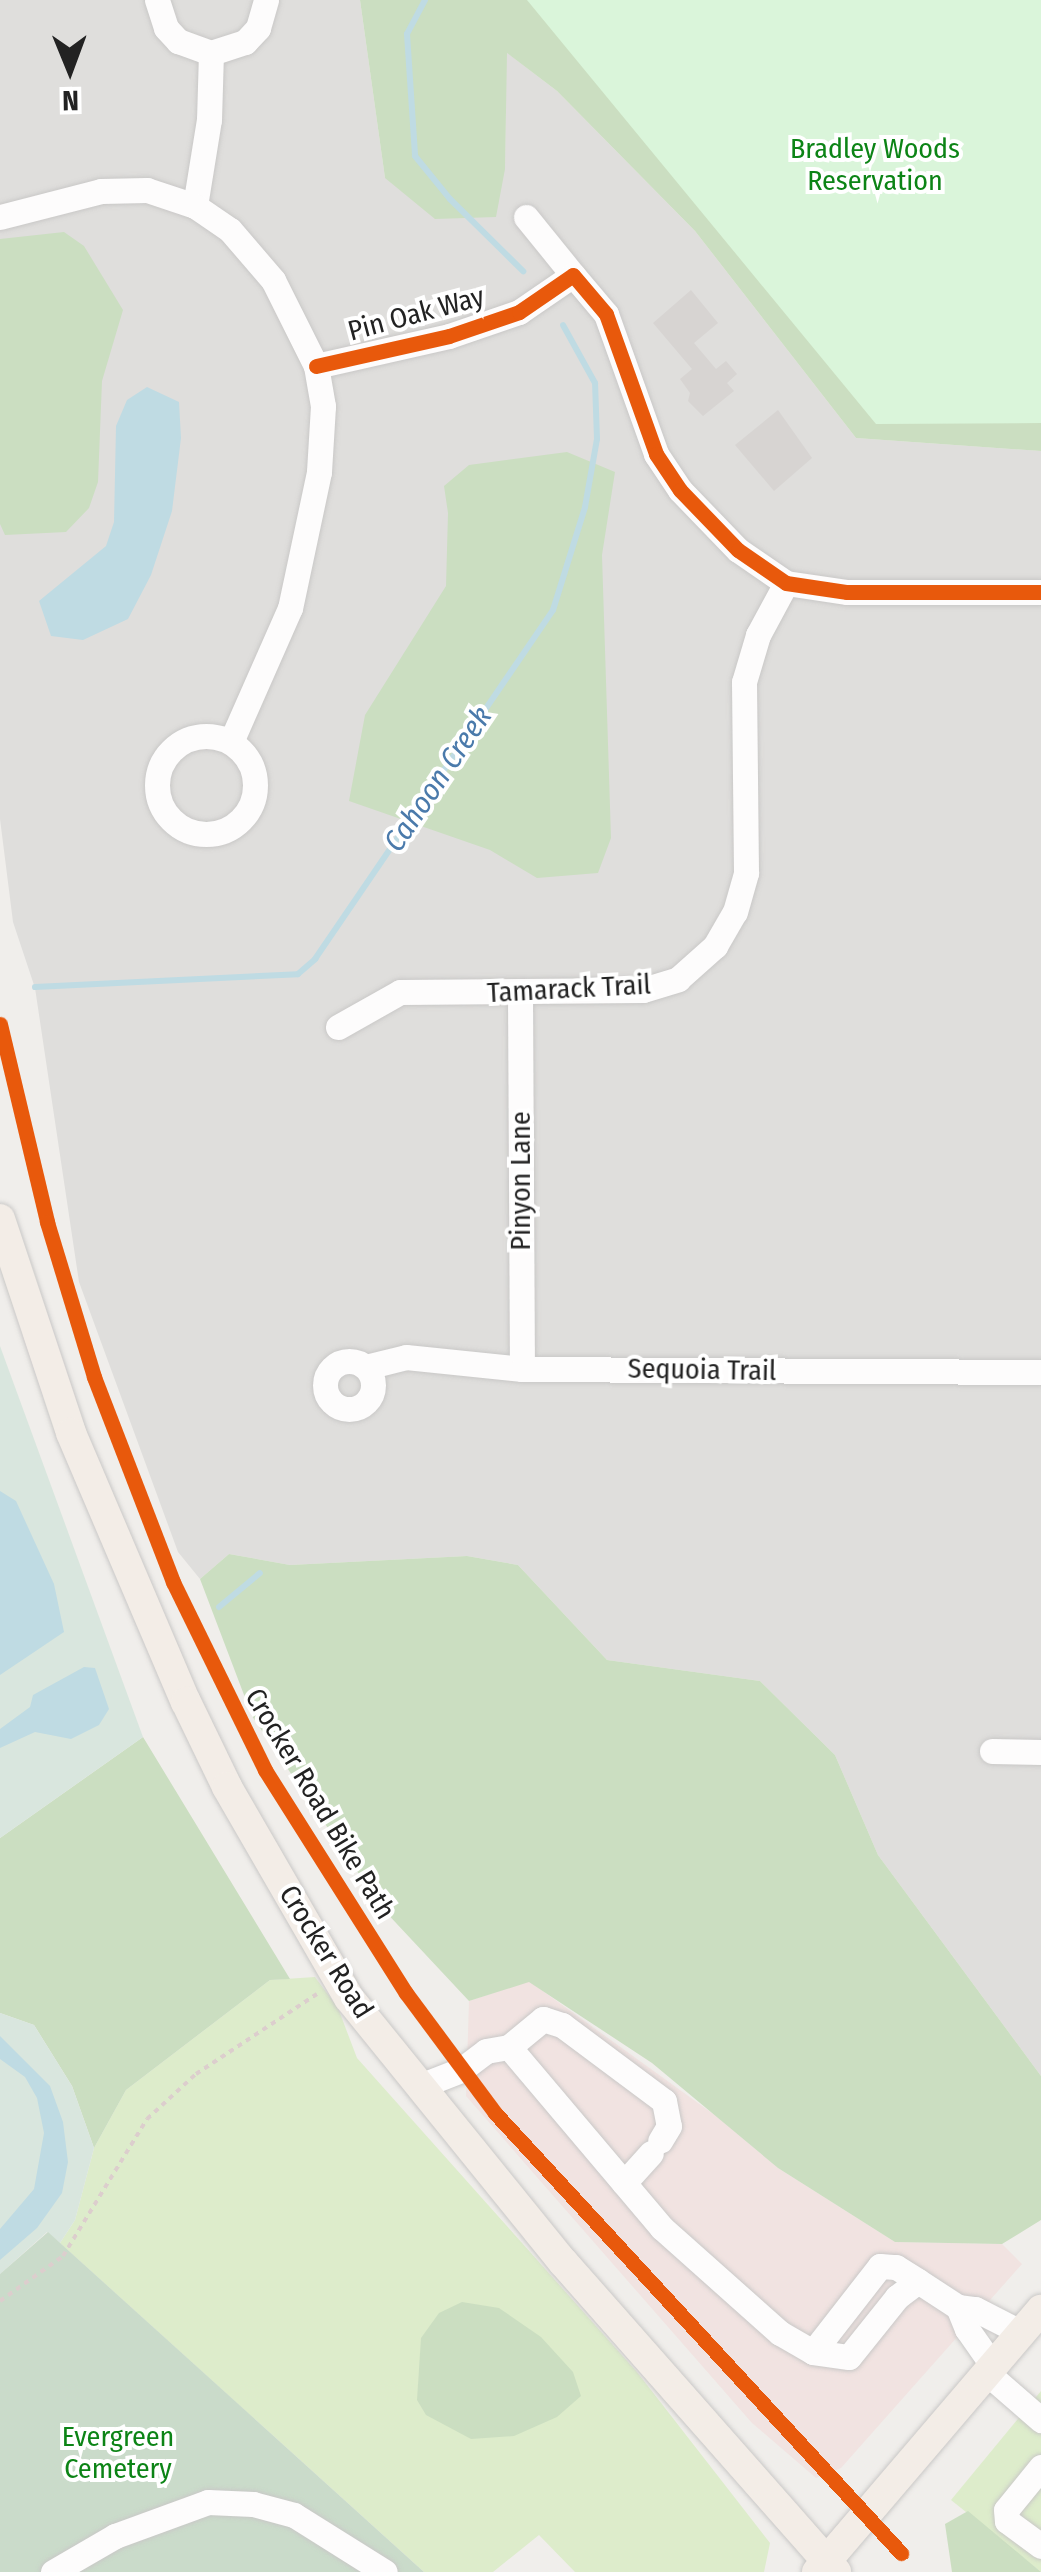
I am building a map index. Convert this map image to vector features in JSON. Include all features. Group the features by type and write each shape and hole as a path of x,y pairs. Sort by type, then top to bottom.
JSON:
{"main road":[{"name":"Crocker Road","path":"0,1218 71,1433 218,1770 349,1998 563,2262 826,2569"},
{"path":"826,2569 1031,2321"}],"street":[{"path":"157,0 166,28 178,42 211,53 245,42 258,28 266,0"},
{"path":"195,206 208,120 211,53"},
{"path":"0,217 102,191 147,190 195,206 230,230 273,280 316,366 324,406 319,472 290,608 232,742"},
{"path":"526,217 606,314 656,454 680,490 738,550 786,582 847,592 1041,592"},
{"name":"Pin Oak Way","path":"316,366 449,336 518,312 572,274"},
{"name":"Tamarack Trail","path":"338,1027 400,992 643,990 678,979 715,946 735,912 746,872 744,682 758,635 786,582"},
{"name":"Pinyon Lane","path":"520,994 522,1368"},
{"name":"Sequoia Trail","path":"366,1367 406,1357 522,1368 1041,1372"},
{"path":"992,1750 1041,1752"},
{"path":"420,2086 462,2070 486,2051 509,2047 542,2019 562,2025 664,2101 670,2113 669,2126 624,2183"},
{"path":"509,2047 662,2228 780,2333 813,2352 849,2357 906,2288 918,2281"},
{"path":"813,2352 880,2266 896,2267 958,2307 1031,2321"},
{"path":"958,2307 990,2369 1041,2420"},
{"path":"1041,2467 1006,2510 1007,2521 1041,2546"},
{"path":"53,2572 115,2536 208,2502 254,2504 294,2514 385,2572"}],"path":[{"path":"0,2301 63,2256 147,2118 196,2074 317,1994"}],"shaded area":[{"path":"0,0 360,0 385,178 505,169 506,52 557,91 695,231 856,438 1041,451 1041,2076 878,1855 835,1755 760,1681 607,1660 518,1565 467,1556 290,1565 229,1554 200,1579 178,1552 79,1282 35,988 13,922 0,819"},
{"path":"0,1346 143,1737 0,1838"},
{"path":"529,1981 716,2116 778,2168 895,2242 1002,2244 1022,2264 841,2468 816,2478 752,2423 466,2096 469,2001"},
{"path":"0,2013 34,2025 72,2086 94,2148 75,2220 60,2243 47,2232 0,2274"}],"green space":[{"name":"Bradley Woods Reservation","path":"360,0 1041,0 1041,451 856,438 695,231 557,91 507,53 505,169 496,217 435,219 385,178"},
{"name":"Bradley Woods Reservation","path":"527,0 1041,0 1041,423 876,424"},
{"path":"64,232 84,246 123,310 102,381 98,482 89,508 66,532 5,535 0,524 0,239"},
{"path":"567,452 615,472 602,555 611,838 598,873 537,878 490,850 349,801 365,715 446,586 448,513 444,486 469,465"},
{"path":"229,1554 290,1565 467,1556 518,1565 607,1660 760,1681 835,1755 878,1855 1041,2076 1041,2220 1002,2244 895,2242 778,2168 652,2063 529,1982 469,2001 382,1908 252,1716 200,1579"},
{"path":"143,1737 290,1979 270,1980 126,2090 94,2148 72,2086 34,2025 0,2013 0,1838"},
{"path":"315,1977 338,2008 357,2058 637,2372 770,2543 764,2572 575,2572 539,2535 493,2572 424,2572 60,2243 75,2220 94,2148 126,2090 270,1980"},
{"name":"Evergreen Cemetery","path":"48,2232 424,2572 0,2572 0,2274"},
{"path":"462,2302 499,2308 541,2337 573,2372 581,2396 557,2417 514,2436 471,2439 426,2415 417,2400 421,2338 439,2313"},
{"path":"1041,2391 1041,2572 951,2500"},
{"path":"968,2511 1041,2572 952,2572 945,2524"}],"water":[{"path":"147,387 179,402 181,438 172,511 151,575 128,619 83,640 51,636 39,601 106,546 114,522 116,426 127,400"},
{"path":"0,1491 16,1501 54,1584 64,1632 0,1675"},
{"path":"84,1667 95,1668 109,1709 99,1725 71,1739 35,1732 0,1748 0,1729 30,1707 33,1695"},
{"path":"0,2036 50,2086 63,2122 68,2162 62,2193 37,2228 0,2260 0,2229 34,2189 44,2133 37,2098 25,2077 0,2059"}],"building":[{"path":"691,290 718,323 694,343 716,369 726,361 737,374 727,383 734,391 703,416 688,401 690,393 680,379 692,369 653,323"},
{"path":"778,410 812,458 774,491 735,445"}],"waterway":[{"name":"Cahoon Creek","path":"425,0 407,34 415,156 450,199 523,271"},
{"name":"Cahoon Creek","path":"35,987 298,974 315,959 553,610 585,507 597,439 595,383 563,325"},
{"path":"219,1607 260,1573"}],"cycle path":[{"path":"316,366 449,336 519,312 573,275 606,314 656,454 680,490 738,550 786,583 847,592 1041,592"},
{"name":"Crocker Road Bike Path","path":"0,1024 47,1222 94,1377 173,1582 265,1770 406,1993 495,2113 901,2553"}]}
